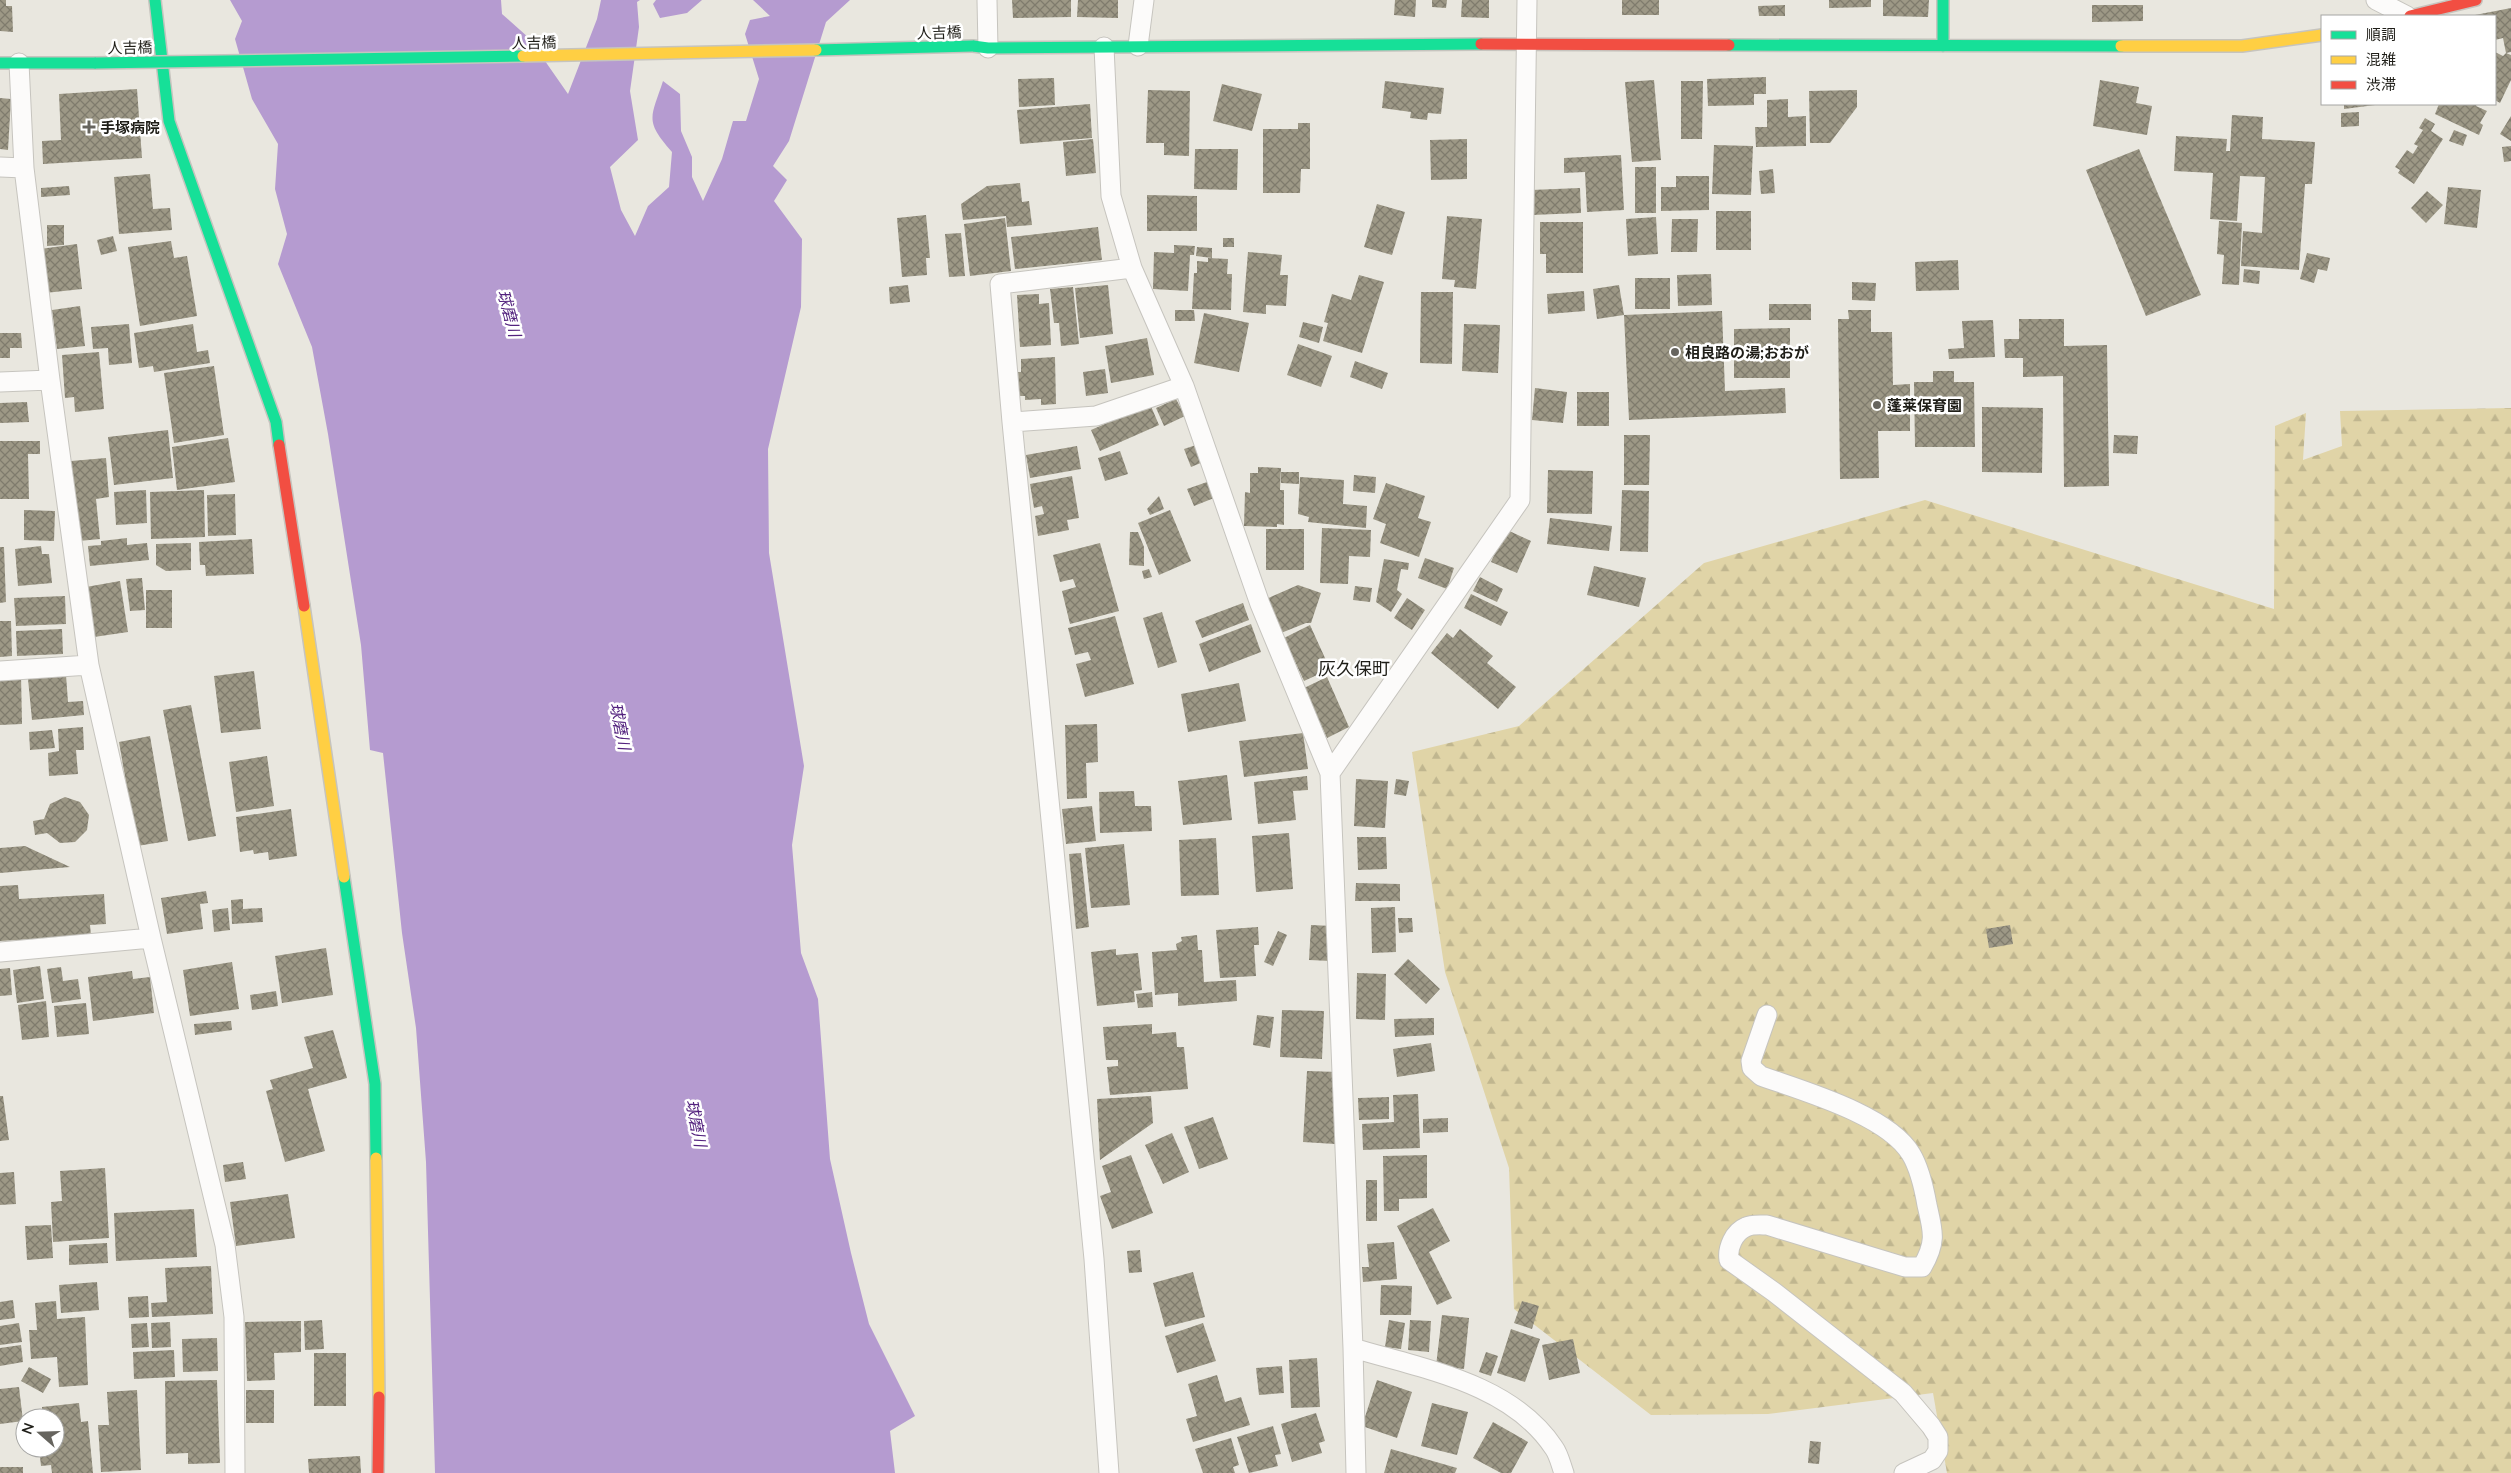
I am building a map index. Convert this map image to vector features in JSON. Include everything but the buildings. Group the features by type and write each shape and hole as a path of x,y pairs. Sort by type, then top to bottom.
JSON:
{"street":[{"path":"155,0 169,121 276,422 374,1084 379,1375 378,1473"},
{"path":"980,46 987,0"},
{"path":"1138,46 1144,0"},
{"path":"1330,773 1520,500 1527,0"},
{"path":"1943,0 1943,46"},
{"path":"2376,0 2406,15"},
{"path":"2412,15 2476,0"},
{"name":"人吉橋","path":"0,63 716,53 980,46 1527,44 2242,46 2321,35"},
{"path":"1104,46 1111,196 1132,268 1184,386 1260,604 1330,773 1353,1348 1356,1473"},
{"path":"19,64 24,168 50,380 89,665 151,938 225,1245 234,1317 235,1473"},
{"path":"0,167 24,168"},
{"path":"1109,1473 1094,1259 1000,284 1132,268"},
{"path":"0,382 50,380"},
{"path":"1012,422 1096,416 1184,386"},
{"path":"0,671 89,665"},
{"path":"0,952 151,938"},
{"path":"1766,1015 1751,1061 1752,1068 1761,1076 1832,1100 1892,1132 1911,1154 1923,1183 1932,1231 1932,1251 1922,1267 1905,1266 1767,1225 1747,1226 1736,1234 1727,1251 1729,1260 1774,1292 1903,1393 1931,1426 1938,1437 1938,1451 1932,1460 1904,1473"},
{"path":"1353,1348 1482,1388 1526,1416 1554,1449 1564,1473"}],"green space":[{"path":"2511,408 2511,1473 1947,1473 1933,1393 1768,1414 1651,1415 1514,1309 1509,1168 1445,972 1412,752 1519,726 1704,563 1925,500 2274,609 2275,426 2306,413 2303,460 2342,446 2340,411"}],"water":[{"name":"球磨川","path":"230,0 501,0 502,14 529,38 568,94 597,19 601,0 640,0 637,2 639,27 630,91 638,140 610,167 621,210 635,236 648,206 669,187 672,152 657,133 652,118 663,81 680,94 681,131 692,157 692,177 703,201 722,159 733,121 746,121 759,79 745,34 750,20 770,16 753,0 850,0 826,22 789,141 773,166 787,180 774,201 802,239 801,307 768,449 769,553 804,766 792,845 801,953 818,999 830,1159 869,1324 915,1416 890,1431 895,1473 435,1473 426,1162 416,1028 402,933 383,753 370,750 361,645 328,434 312,347 278,264 287,234 275,189 278,144 252,99 235,39 242,21"},
{"path":"656,0 702,0 687,13 660,18 653,4"}],"traffic: fast":[{"path":"155,0 169,121 276,422 279,445"},
{"path":"1943,0 1943,46"},
{"path":"973,46 988,48 1481,44"},
{"path":"1729,45 2121,46"},
{"path":"816,50 973,46"},
{"path":"96,63 523,56"},
{"path":"0,63 96,63"},
{"path":"344,877 375,1084 376,1158"}],"traffic: slow":[{"path":"2121,46 2242,46 2321,35"},
{"path":"523,56 816,50"},
{"path":"304,606 344,877"},
{"path":"376,1158 379,1397"}],"traffic: jam":[{"path":"2414,15 2476,0"},
{"path":"1481,44 1729,45"},
{"path":"279,445 304,606"},
{"path":"378,1473 379,1397"}],"place":[{"name":"手塚病院","path":"89,127"},
{"name":"相良路の湯;おおが","path":"1675,352"},
{"name":"蓬莱保育園","path":"1877,405"}],"district":[{"name":"灰久保町","path":"1354,668"}]}
